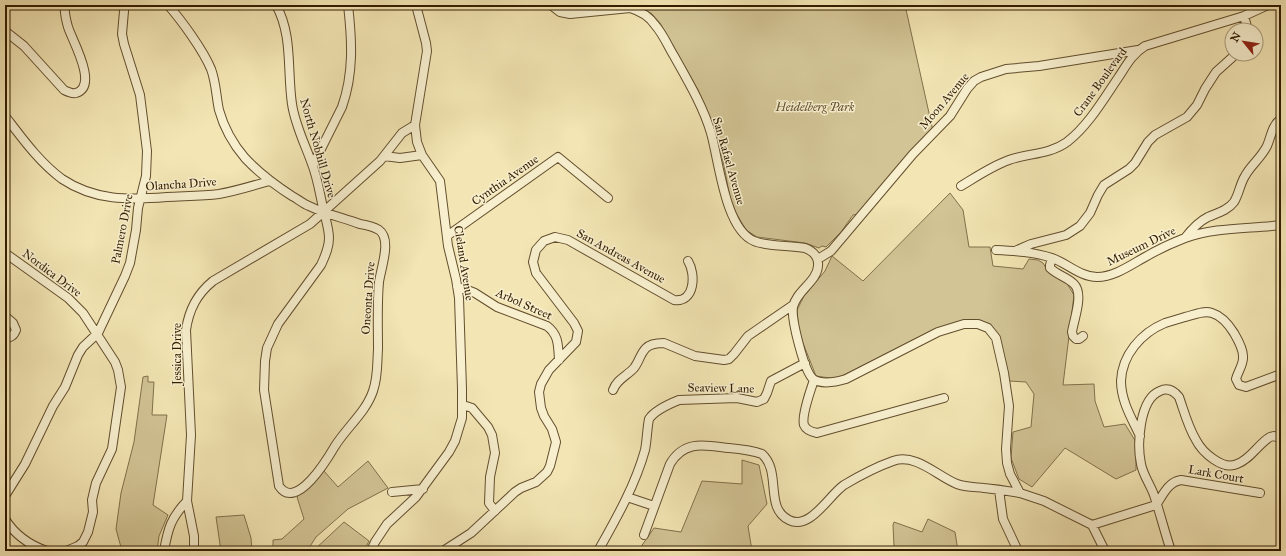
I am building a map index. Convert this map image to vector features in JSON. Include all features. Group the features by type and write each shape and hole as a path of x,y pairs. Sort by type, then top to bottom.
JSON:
{"street":[{"path":"5,31 24,46 64,90 76,93 80,91 84,85 84,70 82,61 67,25 65,5"},
{"name":"Oneonta Drive","path":"168,5 180,20 211,69 220,110 229,135 245,158 269,181 308,206 374,228 383,234 385,239 386,244 380,270 377,370 373,392 361,414 342,434 320,470 312,480 294,493 285,492"},
{"name":"North Nobhill Drive","path":"276,5 286,32 289,57 290,90 295,120 301,139 313,165 329,238 326,256 278,324 272,336 264,361 264,390 279,486 285,492"},
{"path":"313,165 346,97 352,50 348,5"},
{"name":"Cleland Avenue","path":"371,551 380,532 423,489 449,452 455,441 462,418 463,405 457,286 447,236 440,181 422,155 417,142 415,124 427,51 416,5"},
{"name":"San Rafael Avenue","path":"551,5 560,12 570,14 630,8 638,10 651,20 655,24 694,93 711,132 726,201 736,222 744,234 754,241 805,248 815,254 818,259"},
{"name":"Crane Boulevard","path":"961,186 997,165 1025,156 1049,151 1066,142 1087,122 1138,50 1145,46 1244,16 1268,5"},
{"name":"Palmero Drive","path":"5,496 25,464 53,406 65,387 78,355 83,347 97,334 130,263 140,199 146,176 147,151 140,95 123,39 122,25 124,11"},
{"path":"1244,16 1246,22"},
{"name":"Moon Avenue","path":"818,259 831,251 913,154 950,116 967,88 974,81 981,77 1006,69 1039,66 1138,50"},
{"path":"1015,251 1031,244 1066,235 1080,226 1090,213 1104,185 1129,169 1148,142 1155,135 1187,117 1197,105 1207,85 1216,72 1227,62"},
{"name":"Olancha Drive","path":"5,116 43,163 63,179 84,190 103,196 118,199 140,199 220,194 269,181"},
{"path":"1185,238 1199,223 1208,217 1221,212 1233,203 1238,196 1245,177 1267,146 1274,126 1281,119"},
{"name":"Jessica Drive","path":"194,551 194,536 187,501 191,435 186,330 194,302 213,281 310,224 384,156 402,134 415,124"},
{"path":"384,156 400,158 422,155"},
{"name":"Cynthia Avenue","path":"447,236 558,157 608,198"},
{"name":"Museum Drive","path":"996,250 1039,254 1052,258 1089,276 1104,276 1122,270 1148,255 1185,238 1209,232 1281,225"},
{"name":"San Andreas Avenue","path":"443,551 471,533 515,492 542,478 550,466 555,449 555,436 540,408 539,392 544,377 549,370 574,347 578,337 578,332 574,323 536,273 533,262 536,250 544,241 556,237 568,240 674,300 687,297 692,289 692,266 688,261"},
{"name":"Nordica Drive","path":"5,254 76,305 83,313 115,362 120,379 121,387 114,439 108,458 96,483 92,500 93,512 86,536 78,546 66,551"},
{"path":"1052,258 1050,268 1074,283 1077,288 1078,300 1072,332 1076,339 1083,336"},
{"path":"613,390 615,384 633,369 646,348 652,344 664,343 695,356 724,360 730,359 748,336 793,305 818,270 818,259"},
{"name":"Arbol Street","path":"457,286 475,293 497,306 547,326 552,330 558,340 559,360"},
{"path":"793,305 793,317 808,374 814,380 822,382 834,382 846,379 938,332 964,324 978,324 988,328 996,338 1004,373 1009,406 1006,449 1007,463 1010,474 1020,493"},
{"path":"1140,436 1124,401 1122,374 1124,364 1134,346 1149,332 1165,323 1199,313 1213,313 1225,321 1237,338 1242,350 1242,362 1236,379 1239,385 1246,387 1281,374"},
{"path":"5,316 13,323 16,330 14,335 5,339"},
{"name":"Seaview Lane","path":"598,551 614,523 638,470 645,449 649,419 652,416 671,403 679,400 737,398 757,402 764,399 768,394 770,381 804,363"},
{"path":"814,380 804,413 804,424 809,431 817,433 944,398"},
{"path":"1171,551 1153,494 1144,474 1140,452 1142,420 1148,403 1158,392 1167,389 1176,393 1179,397 1194,436 1201,447 1223,465 1228,466 1239,464 1270,437 1274,436 1281,439"},
{"path":"463,405 472,408 488,427 492,435 496,453 490,476 489,502 495,511"},
{"path":"644,535 670,464 680,451 700,445 762,454 770,463 778,512 790,521 804,521 813,515 843,486 896,460 906,460 916,462 957,484 1020,493 1044,501 1092,525 1105,551"},
{"name":"Lark Court","path":"1156,505 1169,486 1176,480 1260,493"},
{"path":"392,492 423,489"},
{"path":"999,490 1003,519 1018,551"},
{"path":"626,496 654,506"},
{"path":"164,551 166,537 176,513 187,501"},
{"path":"1092,525 1156,505"},
{"path":"5,519 10,527 22,539 47,551"}],"green space":[{"path":"555,5 621,5 568,10 562,9"},
{"name":"Heidelberg Park","path":"632,5 905,5 933,131 858,214 853,215 841,232 826,247 822,246 819,248 805,243 757,237 746,230 733,208 716,132 698,90 660,23 651,13"},
{"path":"950,193 963,210 969,247 990,247 993,266 1023,269 1029,259 1038,260 1043,263 1049,273 1066,282 1074,295 1063,385 1094,384 1095,401 1104,427 1125,424 1136,442 1136,470 1116,479 1065,448 1032,487 1019,479 1011,458 1013,432 1031,427 1034,394 1026,382 1009,381 996,332 963,321 915,339 836,379 816,376 799,333 797,310 804,296 825,271 832,256 863,281"},
{"path":"148,376 148,382 154,382 152,415 167,415 153,505 168,515 159,536 157,551 122,551 116,529 121,493 134,442 143,377"},
{"path":"742,460 759,465 767,504 748,526 752,551 638,551 654,528 681,532 702,481 742,484"},
{"path":"368,461 388,488 348,509 316,537 307,551 273,551 273,540 282,539 304,519 297,497 324,471 338,487"},
{"path":"244,515 251,538 252,551 221,551 216,517"},
{"path":"928,519 955,532 958,551 891,551 894,546 894,522 922,532"},
{"path":"344,522 369,541 364,551 313,551"}]}
